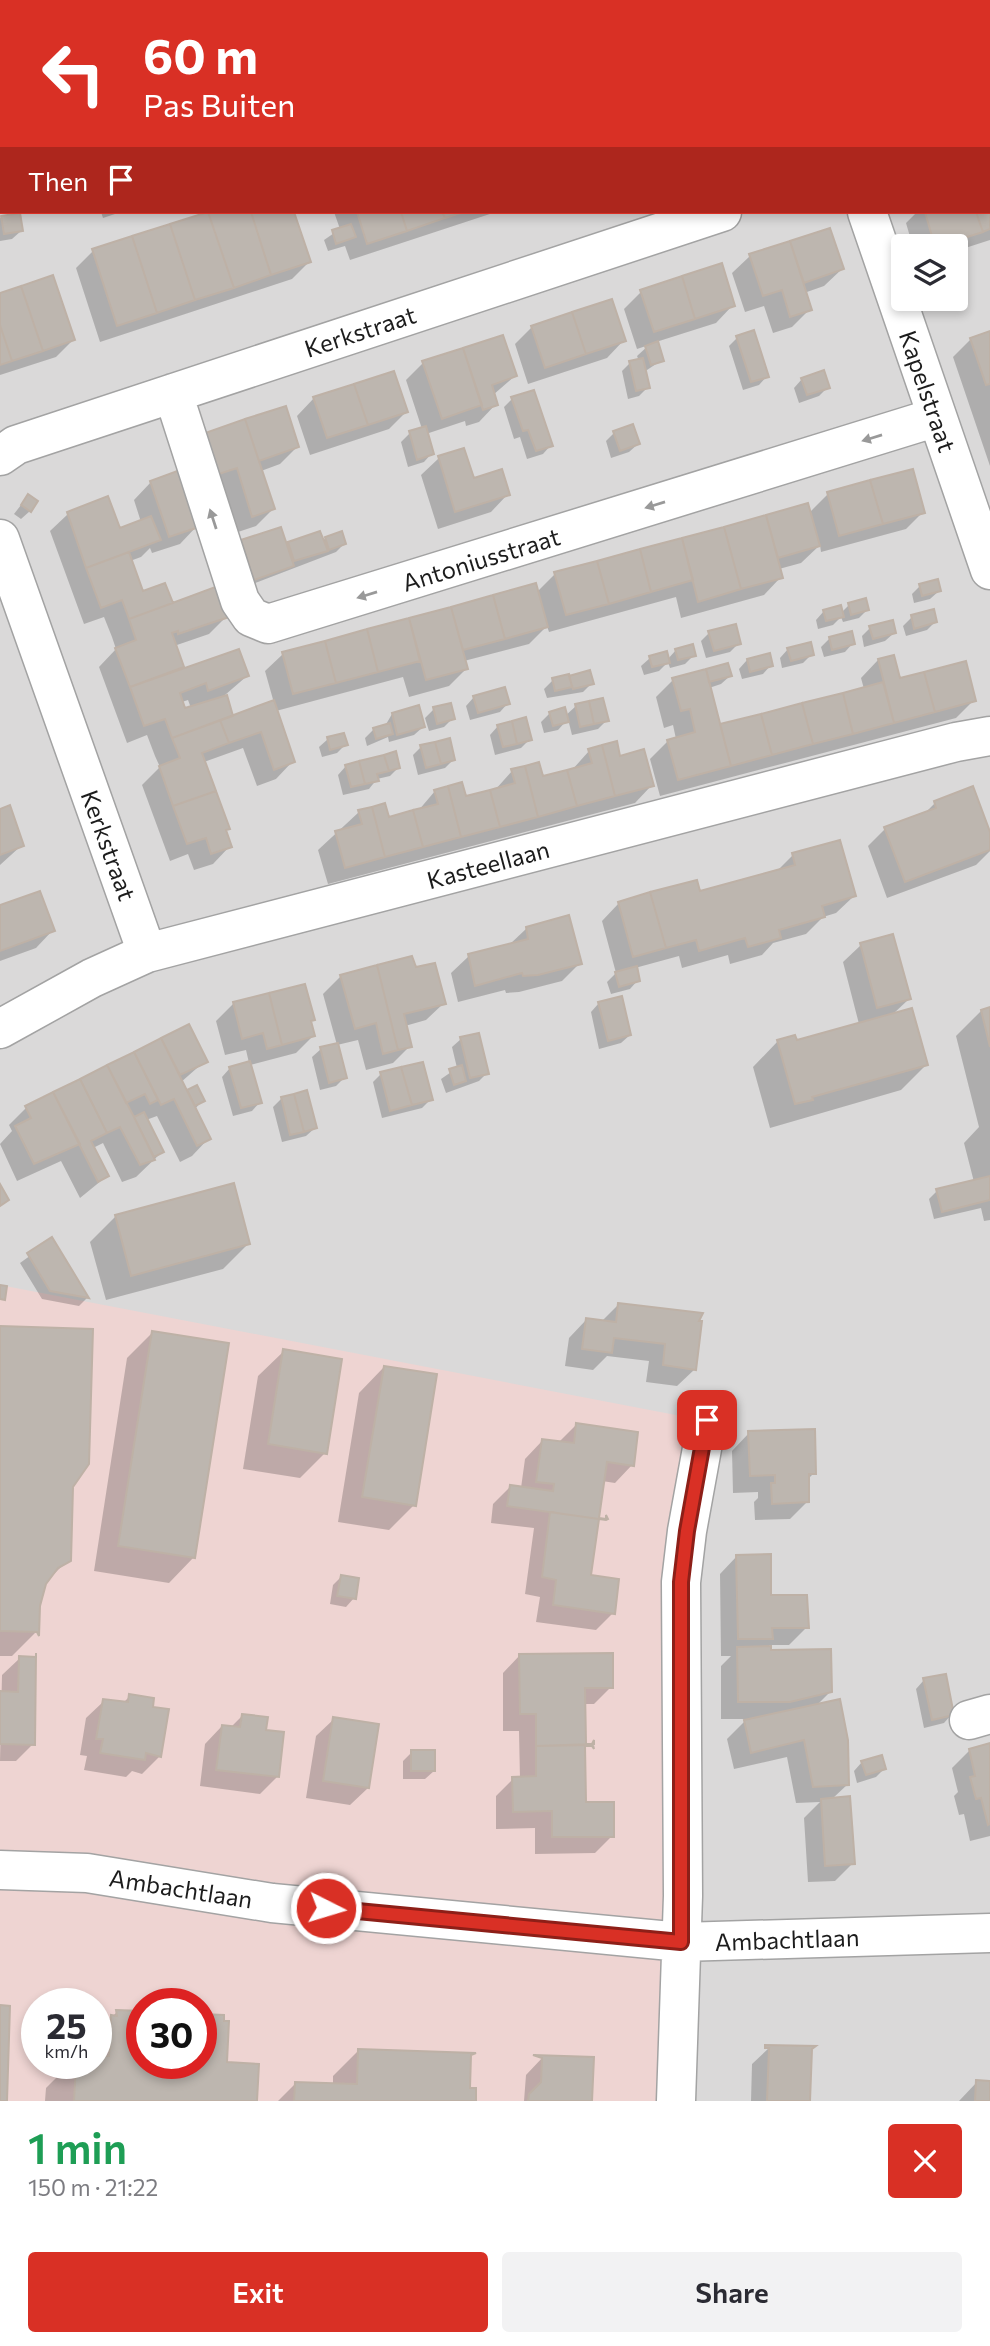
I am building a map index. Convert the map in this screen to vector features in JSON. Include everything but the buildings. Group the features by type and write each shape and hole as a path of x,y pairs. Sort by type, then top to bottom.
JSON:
{"street":[{"name":"Kerkstraat","path":"0,456 16,445 716,214"},
{"name":"Kapelstraat","path":"868,214 990,570"},
{"name":"Antoniusstraat","path":"173,393 240,601 251,617 268,624 937,417"},
{"name":"Kerkstraat","path":"0,540 147,953"},
{"name":"Kasteellaan","path":"0,1029 92,978 147,953 956,742 990,736"},
{"path":"676,2101 681,1942 681,1582 687,1531 707,1420"},
{"name":"Ambachtlaan","path":"0,1870 87,1873 272,1903 681,1942 990,1933"}],"shaded area":[{"path":"0,214 990,214 990,2101 0,2101"},
{"path":"0,1285 707,1421 676,2101 0,2101"}],"route":[{"path":"326,1908 681,1942 681,1582 687,1531 707,1420"}]}
